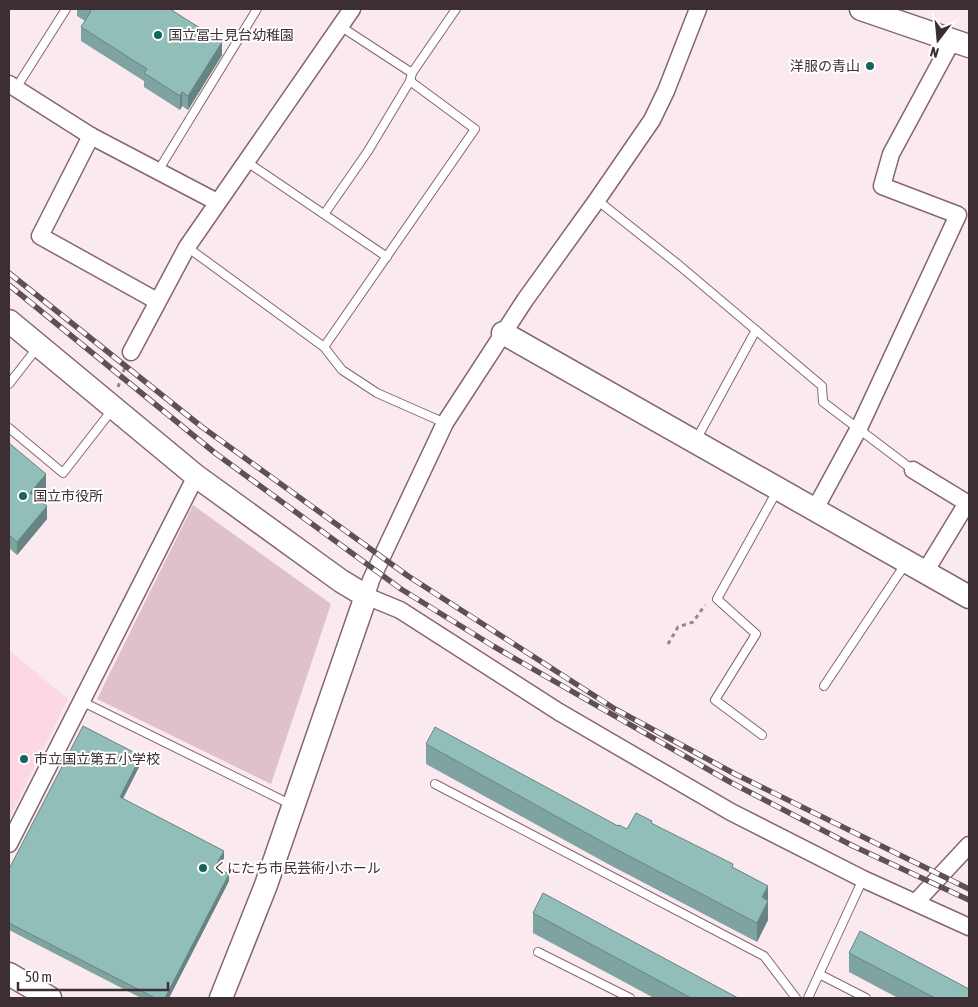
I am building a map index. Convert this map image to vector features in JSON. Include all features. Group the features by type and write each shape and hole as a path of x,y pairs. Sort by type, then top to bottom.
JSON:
{"street":[{"path":"131,352 187,247 352,9"},
{"path":"221,998 294,806 371,580 445,423 504,334 524,300 597,200 652,120 666,91 698,9"},
{"path":"815,510 859,428 958,215 882,186 891,154 960,44 861,9"},
{"path":"12,86 91,136 217,202"},
{"path":"91,136 40,236 157,301"},
{"path":"9,321 196,476 341,581 366,596 400,610 559,712 731,812 863,879 969,926"},
{"path":"504,334 969,597"},
{"path":"913,470 967,503 916,567"},
{"path":"9,844 196,476"},
{"path":"916,902 969,845"},
{"path":"9,974 50,998"}],"lane":[{"path":"12,86 66,9"},
{"path":"158,171 257,9"},
{"path":"325,213 368,151 411,77 456,9"},
{"path":"324,347 475,129 411,77 340,26"},
{"path":"247,162 325,213 387,257"},
{"path":"597,200 822,386 823,402 913,470"},
{"path":"187,247 324,347 342,370 377,393 445,423"},
{"path":"695,442 756,330"},
{"path":"9,384 38,346"},
{"path":"9,428 63,473 112,407"},
{"path":"762,735 715,700 756,634 717,599 778,488"},
{"path":"824,686 916,567"},
{"path":"81,702 294,806"},
{"path":"435,784 764,956 796,998"},
{"path":"808,998 863,879"},
{"path":"538,952 630,998"},
{"path":"819,974 866,998"}],"path":[{"path":"112,407 131,352"},
{"path":"668,644 678,627 693,622 705,606 717,599"}],"shaded area":[{"path":"193,505 331,604 271,784 97,699"},
{"name":"市立国立第五小学校","path":"9,650 68,699 9,819"}],"building":[{"path":"88,9 170,9 222,42 188,96 182,92 180,96 144,73 147,69 81,27 91,11"},
{"name":"国立市役所","path":"9,443 46,474 30,493 47,506 17,542 9,535"},
{"path":"83,726 141,756 120,797 224,851 215,867 229,874 165,998 155,998 9,923 9,869"},
{"path":"435,727 618,826 627,829 636,813 652,821 651,823 733,864 732,867 768,886 762,897 768,901 757,923 608,845 426,744"},
{"path":"543,893 738,998 691,998 533,913"},
{"path":"860,931 969,989 969,998 935,998 849,953"}],"railway":[{"path":"9,273 202,427 408,576 615,709 735,774 969,889"},
{"path":"9,285 215,453 401,589 493,646 730,782 853,846 969,900"}],"place":[{"name":"国立冨士見台幼稚園","path":"158,35"},
{"name":"洋服の青山","path":"870,66"},
{"name":"国立市役所","path":"23,496"},
{"name":"市立国立第五小学校","path":"24,759"},
{"name":"くにたち市民芸術小ホール","path":"203,868"}]}
